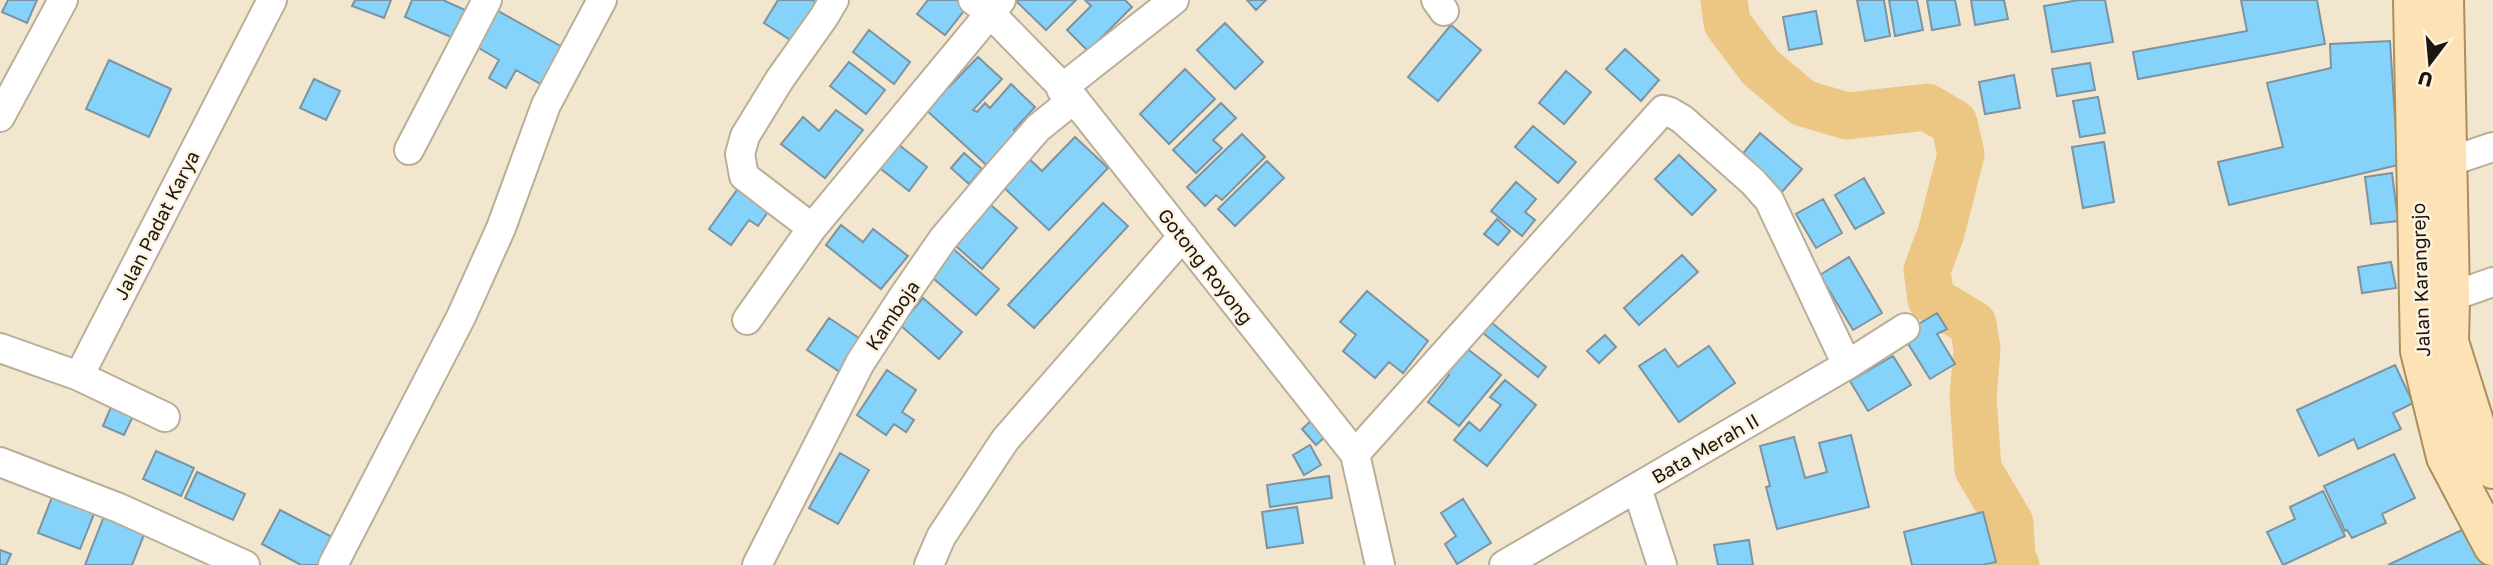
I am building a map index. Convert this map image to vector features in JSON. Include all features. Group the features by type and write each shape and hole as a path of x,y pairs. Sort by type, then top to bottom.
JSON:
{"main road":[{"name":"Jalan Karangrejo","path":"2413,0 2420,351 2446,457 2493,546"},
{"name":"Jalan Karangrejo","path":"2444,0 2449,342 2481,444 2493,469"}],"street":[{"path":"0,117 63,0"},
{"name":"Jalan Padat Karya","path":"79,376 272,0"},
{"path":"409,150 487,0"},
{"path":"333,565 467,305 502,228 546,105 602,0"},
{"path":"812,228 744,176 740,154 752,124 834,0"},
{"name":"Kamboja","path":"757,565 860,363 943,239 1068,94 1174,0"},
{"path":"747,320 812,228 988,4"},
{"name":"Gotong Royong","path":"988,4 1068,94 1354,454 1380,565"},
{"path":"1354,454 1663,110 1671,111 1682,119 1753,182 1769,200 1847,365"},
{"path":"2448,162 2493,147"},
{"path":"929,565 942,537 1005,440 1183,236"},
{"path":"2450,297 2493,282"},
{"name":"Bata Merah II","path":"1504,565 1847,365 1905,328"},
{"path":"0,348 79,376 165,417"},
{"path":"0,462 140,517 245,565"},
{"path":"1637,488 1662,565"}],"building":[{"path":"8,0 37,0 27,23 2,12"},
{"path":"355,0 391,0 384,18 352,6"},
{"path":"412,0 443,0 465,10 453,38 405,17"},
{"path":"778,0 812,0 819,4 795,43 764,23"},
{"path":"928,0 958,0 967,7 945,35 917,14"},
{"path":"1015,0 1076,0 1046,30"},
{"path":"1085,0 1125,0 1132,7 1088,51 1067,30 1091,6"},
{"path":"1247,0 1266,0 1256,10"},
{"path":"1857,0 1884,0 1890,36 1865,41"},
{"path":"1889,0 1917,0 1923,30 1895,36"},
{"path":"1927,0 1955,0 1960,25 1932,30"},
{"path":"1971,0 2004,0 2008,19 1975,25"},
{"path":"2079,0 2105,0 2113,42 2052,52 2044,6"},
{"path":"2241,0 2317,0 2325,44 2138,79 2133,52 2247,31"},
{"path":"493,8 564,48 542,85 516,70 506,88 489,78 499,60 472,44"},
{"path":"1816,11 1822,44 1789,50 1783,17"},
{"path":"1225,23 1263,62 1235,89 1197,50"},
{"path":"1451,25 1481,50 1438,101 1408,77"},
{"path":"869,30 910,62 894,84 853,52"},
{"path":"2390,41 2398,165 2229,205 2218,162 2283,147 2267,83 2331,68 2330,44"},
{"path":"1625,49 1659,80 1641,101 1606,69"},
{"path":"978,57 1002,79 973,110 977,112 985,103 990,108 1011,84 1035,107 1014,130 1023,138 993,171 924,108 946,84 949,87"},
{"path":"109,60 171,89 149,137 86,109"},
{"path":"849,62 885,90 866,114 830,86"},
{"path":"2090,63 2095,90 2057,96 2052,69"},
{"path":"1185,69 1215,99 1169,144 1140,114"},
{"path":"1566,71 1591,92 1564,124 1539,103"},
{"path":"2014,75 2020,108 1985,114 1979,82"},
{"path":"314,79 340,91 326,120 300,108"},
{"path":"2098,97 2105,133 2080,137 2073,101"},
{"path":"1221,103 1236,118 1213,140 1222,148 1196,173 1173,150"},
{"path":"836,110 863,130 825,178 781,144 803,117 819,131"},
{"path":"1533,126 1576,162 1558,183 1515,147"},
{"path":"1760,133 1802,169 1781,193 1740,157"},
{"path":"1242,134 1265,157 1222,200 1216,195 1205,206 1187,187"},
{"path":"1075,137 1108,168 1049,230 1000,184 1027,157 1042,171"},
{"path":"894,141 927,167 909,191 876,165"},
{"path":"2104,142 2114,202 2083,208 2072,147"},
{"path":"964,153 982,169 969,184 951,168"},
{"path":"1679,155 1716,190 1692,215 1655,179"},
{"path":"1267,161 1284,178 1235,226 1218,209"},
{"path":"2392,173 2398,221 2371,224 2365,177"},
{"path":"1864,178 1884,213 1855,229 1835,195"},
{"path":"1516,182 1536,199 1525,212 1535,220 1522,236 1491,211"},
{"path":"742,183 773,205 758,226 749,220 731,245 709,229"},
{"path":"984,199 1017,228 982,269 949,240"},
{"path":"1823,199 1842,233 1816,248 1796,214"},
{"path":"1103,203 1128,226 1034,328 1008,305"},
{"path":"1497,219 1510,231 1498,245 1484,234"},
{"path":"841,225 863,242 873,229 908,256 881,289 826,245"},
{"path":"951,247 999,289 976,315 928,274"},
{"path":"1682,255 1698,272 1639,325 1624,308"},
{"path":"1849,257 1882,313 1853,330 1820,275"},
{"path":"2391,262 2396,288 2362,293 2358,267"},
{"path":"1367,291 1428,341 1403,373 1389,362 1375,378 1343,351 1356,335 1340,322"},
{"path":"923,298 962,332 939,359 900,325"},
{"path":"1937,313 1947,329 1937,334 1955,364 1930,379 1902,334"},
{"path":"829,318 865,342 843,374 807,350"},
{"path":"1492,323 1546,367 1538,377 1483,333"},
{"path":"1605,335 1616,347 1599,363 1587,351"},
{"path":"1461,344 1501,375 1459,426 1428,402 1449,375 1441,369"},
{"path":"1709,346 1735,383 1679,422 1639,366 1665,349 1678,367"},
{"path":"1893,356 1911,385 1868,411 1850,381"},
{"path":"2395,365 2413,403 2393,413 2401,429 2358,449 2354,439 2319,456 2297,410"},
{"path":"887,370 916,390 902,412 914,420 906,432 894,424 886,435 857,415"},
{"path":"1505,380 1536,405 1487,466 1454,440 1469,422 1480,431 1501,405 1490,397"},
{"path":"113,402 135,412 124,435 103,426"},
{"path":"1312,420 1326,436 1316,445 1302,429"},
{"path":"1851,435 1869,507 1777,529 1766,487 1770,486 1760,446 1794,437 1805,478 1827,472 1819,443"},
{"path":"1310,445 1321,465 1304,475 1293,455"},
{"path":"156,451 194,468 181,496 143,479"},
{"path":"840,453 869,470 838,524 809,508"},
{"path":"2394,454 2415,498 2382,514 2386,523 2352,538 2347,530 2345,531 2324,486"},
{"path":"197,472 245,494 233,520 185,498"},
{"path":"1329,476 1332,498 1270,507 1267,485"},
{"path":"2323,491 2345,536 2283,565 2267,532 2295,519 2290,507"},
{"path":"54,492 96,509 80,549 38,533"},
{"path":"1463,499 1491,543 1457,564 1445,544 1456,536 1441,513"},
{"path":"1297,507 1303,543 1267,548 1262,512"},
{"path":"280,510 336,539 323,565 301,565 262,544"},
{"path":"106,511 147,527 132,565 85,565"},
{"path":"1983,512 1996,562 1982,565 1912,565 1904,532"},
{"path":"2466,528 2483,565 2388,565"},
{"path":"1749,540 1753,565 1718,565 1714,545"},
{"path":"0,550 11,554 6,565 0,565"}],"waterway":[{"path":"1724,0 1727,23 1761,68 1803,103 1847,116 1927,107 1954,123 1961,154 1941,233 1927,270 1931,299 1973,324 1977,349 1973,397 1978,469 2010,523 2012,558 2016,565"}]}
